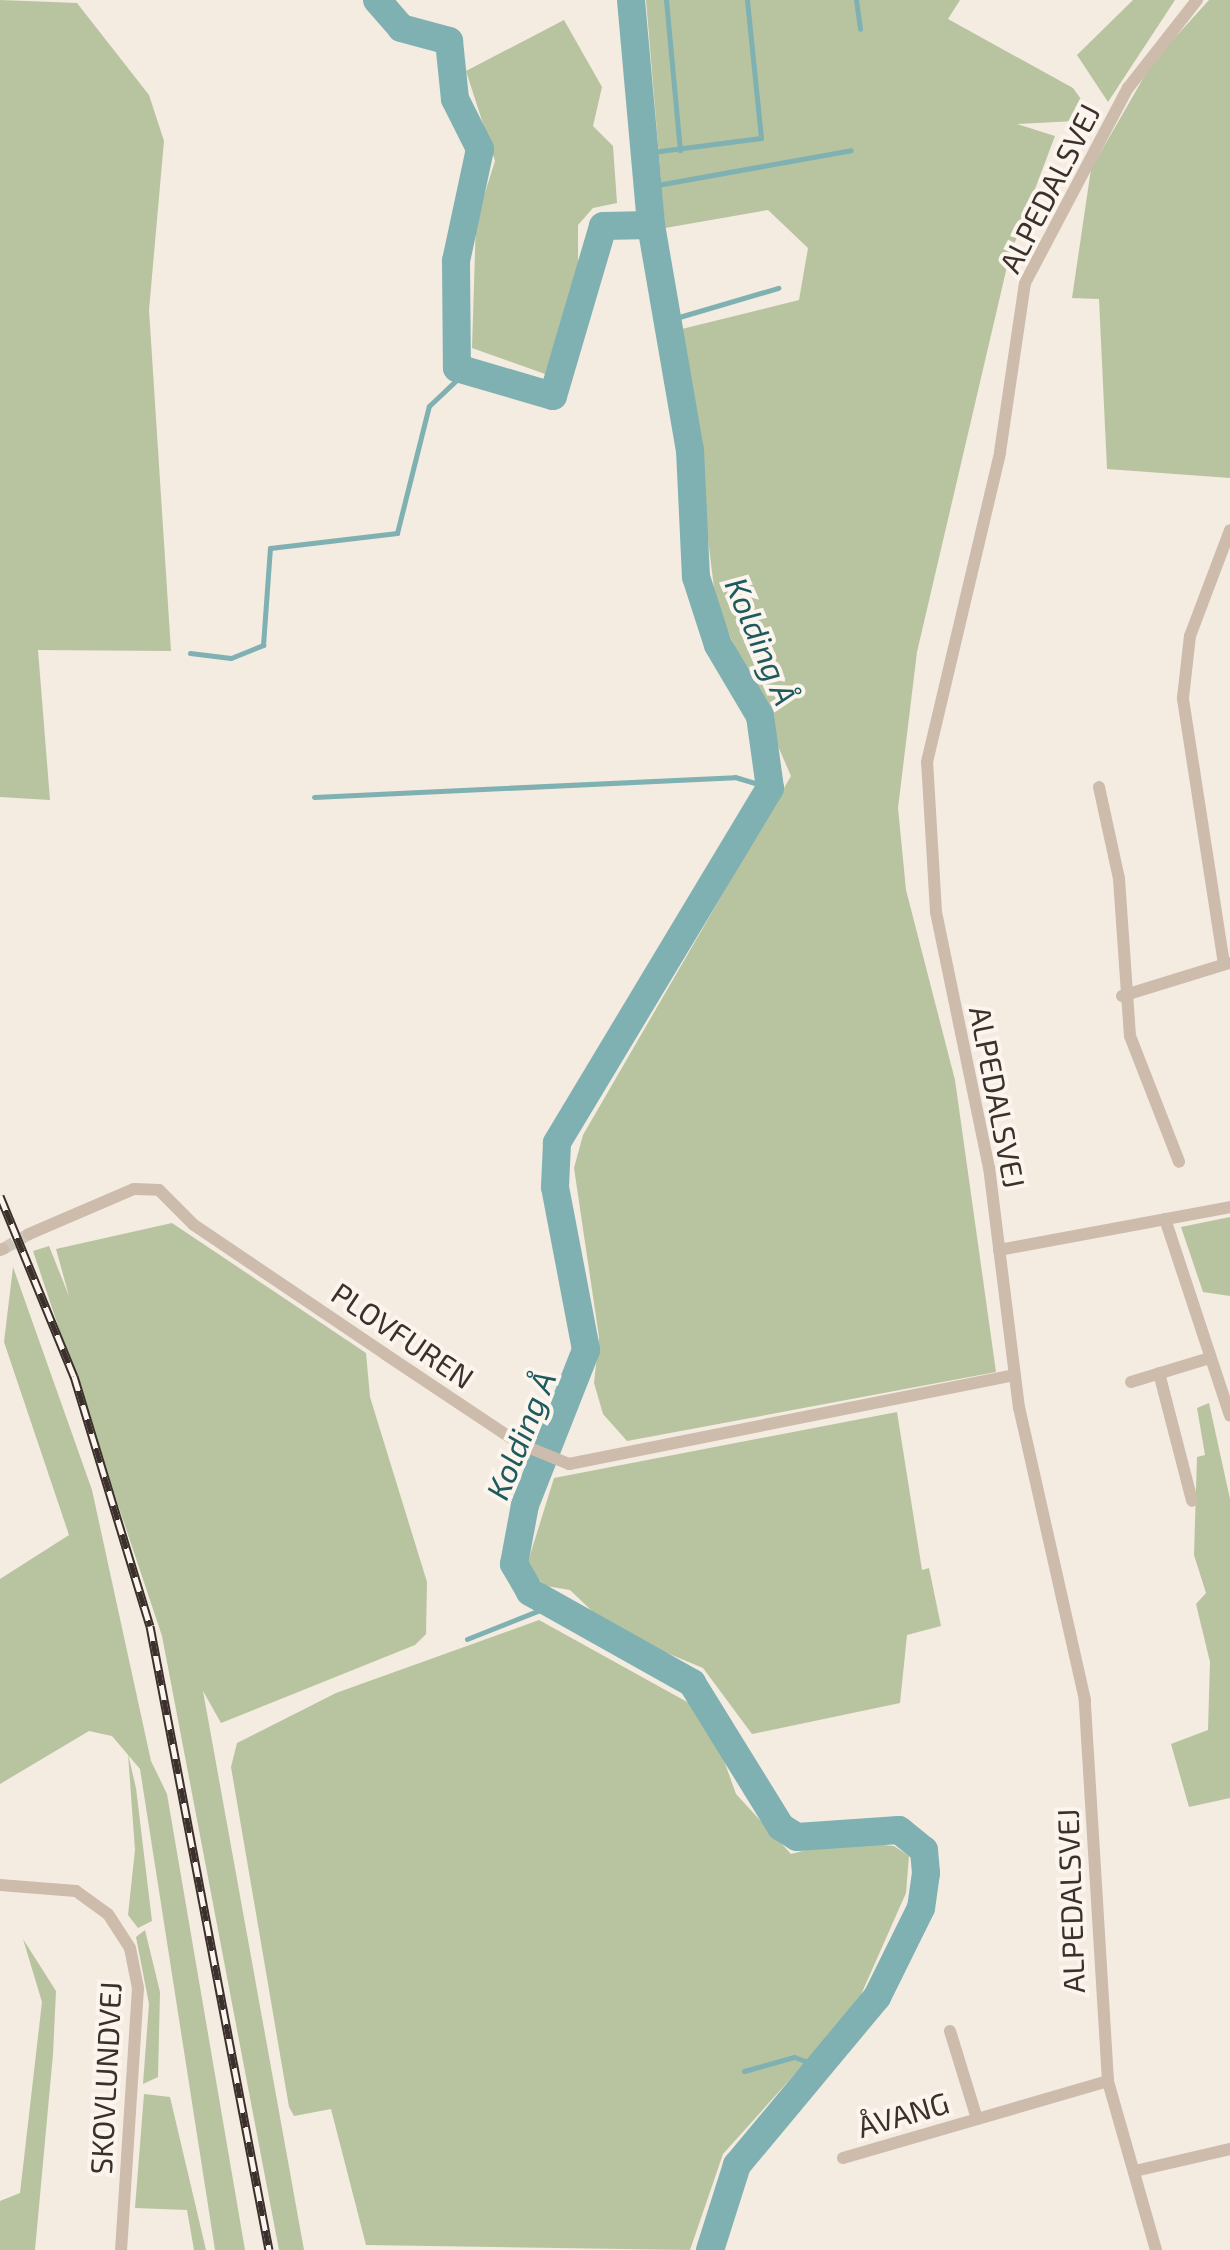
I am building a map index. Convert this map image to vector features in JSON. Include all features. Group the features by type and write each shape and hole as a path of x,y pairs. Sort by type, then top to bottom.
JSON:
{"street":[{"name":"ALPEDALSVEJ","path":"1156,2250 1108,2081 1085,1700 1014,1374 999,1250 936,912 927,830 935,702 1000,452 1025,283 1128,88 1197,0"},
{"path":"1122,996 1227,964 1183,698 1190,636 1230,530"},
{"path":"1099,787 1118,879 1122,996 1179,1162"},
{"name":"PLOVFUREN","path":"29,1234 134,1189 159,1190 194,1226 530,1448 559,1462 1014,1374"},
{"path":"999,1250 1230,1207"},
{"path":"1166,1219 1206,1359 1230,1416"},
{"path":"1131,1382 1206,1359"},
{"path":"1160,1373 1192,1501"},
{"name":"SKOVLUNDVEJ","path":"0,1885 76,1891 108,1914 130,1948 138,1988 121,2250"},
{"name":"ÅVANG","path":"950,2031 977,2119"},
{"name":"ÅVANG","path":"843,2158 1108,2081"},
{"path":"1134,2171 1230,2148"}],"green space":[{"path":"0,0 77,3 149,95 164,141 149,310 171,651 38,650 50,800 0,797"},
{"path":"646,0 960,0 948,19 1073,88 1096,120 1017,124 1055,136 1009,258 917,652 898,808 906,890 955,1080 996,1372 627,1441 603,1414 594,1383 599,1337 574,1168 583,1135 791,776 716,604 682,329 799,300 808,248 768,210 665,228"},
{"path":"1133,0 1175,0 1108,102 1077,55"},
{"path":"1209,0 1230,0 1230,478 1107,469 1099,299 1072,298 1091,169 1152,63"},
{"path":"564,20 602,87 593,126 613,146 617,203 593,208 578,225 578,269 545,374 472,348 476,221 495,161 466,71"},
{"path":"1230,1217 1230,1296 1203,1292 1181,1227"},
{"path":"172,1223 366,1353 370,1397 427,1582 426,1634 415,1645 221,1723 203,1691 304,2250 279,2250 162,1636 33,1251 49,1246 69,1296 56,1249"},
{"path":"13,1267 92,1490 151,1761 167,1794 245,2250 215,2250 140,1769 112,1736 89,1731 0,1784 0,1579 69,1535 4,1342"},
{"path":"1209,1403 1230,1499 1230,1798 1189,1807 1171,1744 1208,1730 1210,1662 1196,1604 1206,1593 1194,1555 1197,1457 1205,1455 1197,1408"},
{"path":"897,1412 922,1570 929,1568 941,1626 907,1635 900,1703 752,1734 703,1668 612,1630 570,1590 546,1586 526,1568 554,1478"},
{"path":"539,1620 707,1713 736,1794 791,1854 840,1841 894,1846 909,1856 906,1893 856,2006 723,2154 690,2250 366,2245 331,2109 294,2116 289,2107 231,1767 237,1743 336,1693"},
{"path":"128,1754 136,1788 152,1921 138,1928 128,1915 135,1850"},
{"path":"145,1930 160,1992 158,2077 143,2084 149,2004 136,1937"},
{"path":"23,1939 56,1991 53,2054 35,2250 0,2250 0,2201 20,2193 42,2002"},
{"path":"144,2094 170,2097 206,2250 194,2250 187,2210 135,2208"}],"waterway":[{"name":"Kolding Å","path":"377,0 401,28 449,41 455,99 480,149 456,261 457,368 553,396 603,226 651,225"},
{"name":"Kolding Å","path":"631,0 651,225 690,450 696,577 718,645 760,716 770,788 557,1143 555,1187 586,1350 525,1505 514,1564 530,1592 692,1683 781,1827 797,1837 899,1830 924,1850 926,1873 921,1908 877,1997 737,2165 710,2250"},
{"path":"666,0 680,150"},
{"path":"644,153 761,138 747,0"},
{"path":"856,0 860,29"},
{"path":"646,187 851,150"},
{"path":"669,320 778,288"},
{"path":"190,653 231,658 263,645 270,548 397,533 429,406 465,372"},
{"path":"314,797 735,777 770,788"},
{"path":"467,1639 550,1606"},
{"path":"744,2071 794,2057 821,2067"}],"tunnel":[{"path":"3,1249 29,1234"}],"railway":[{"path":"0,1196 74,1376 150,1626 269,2250"}]}
